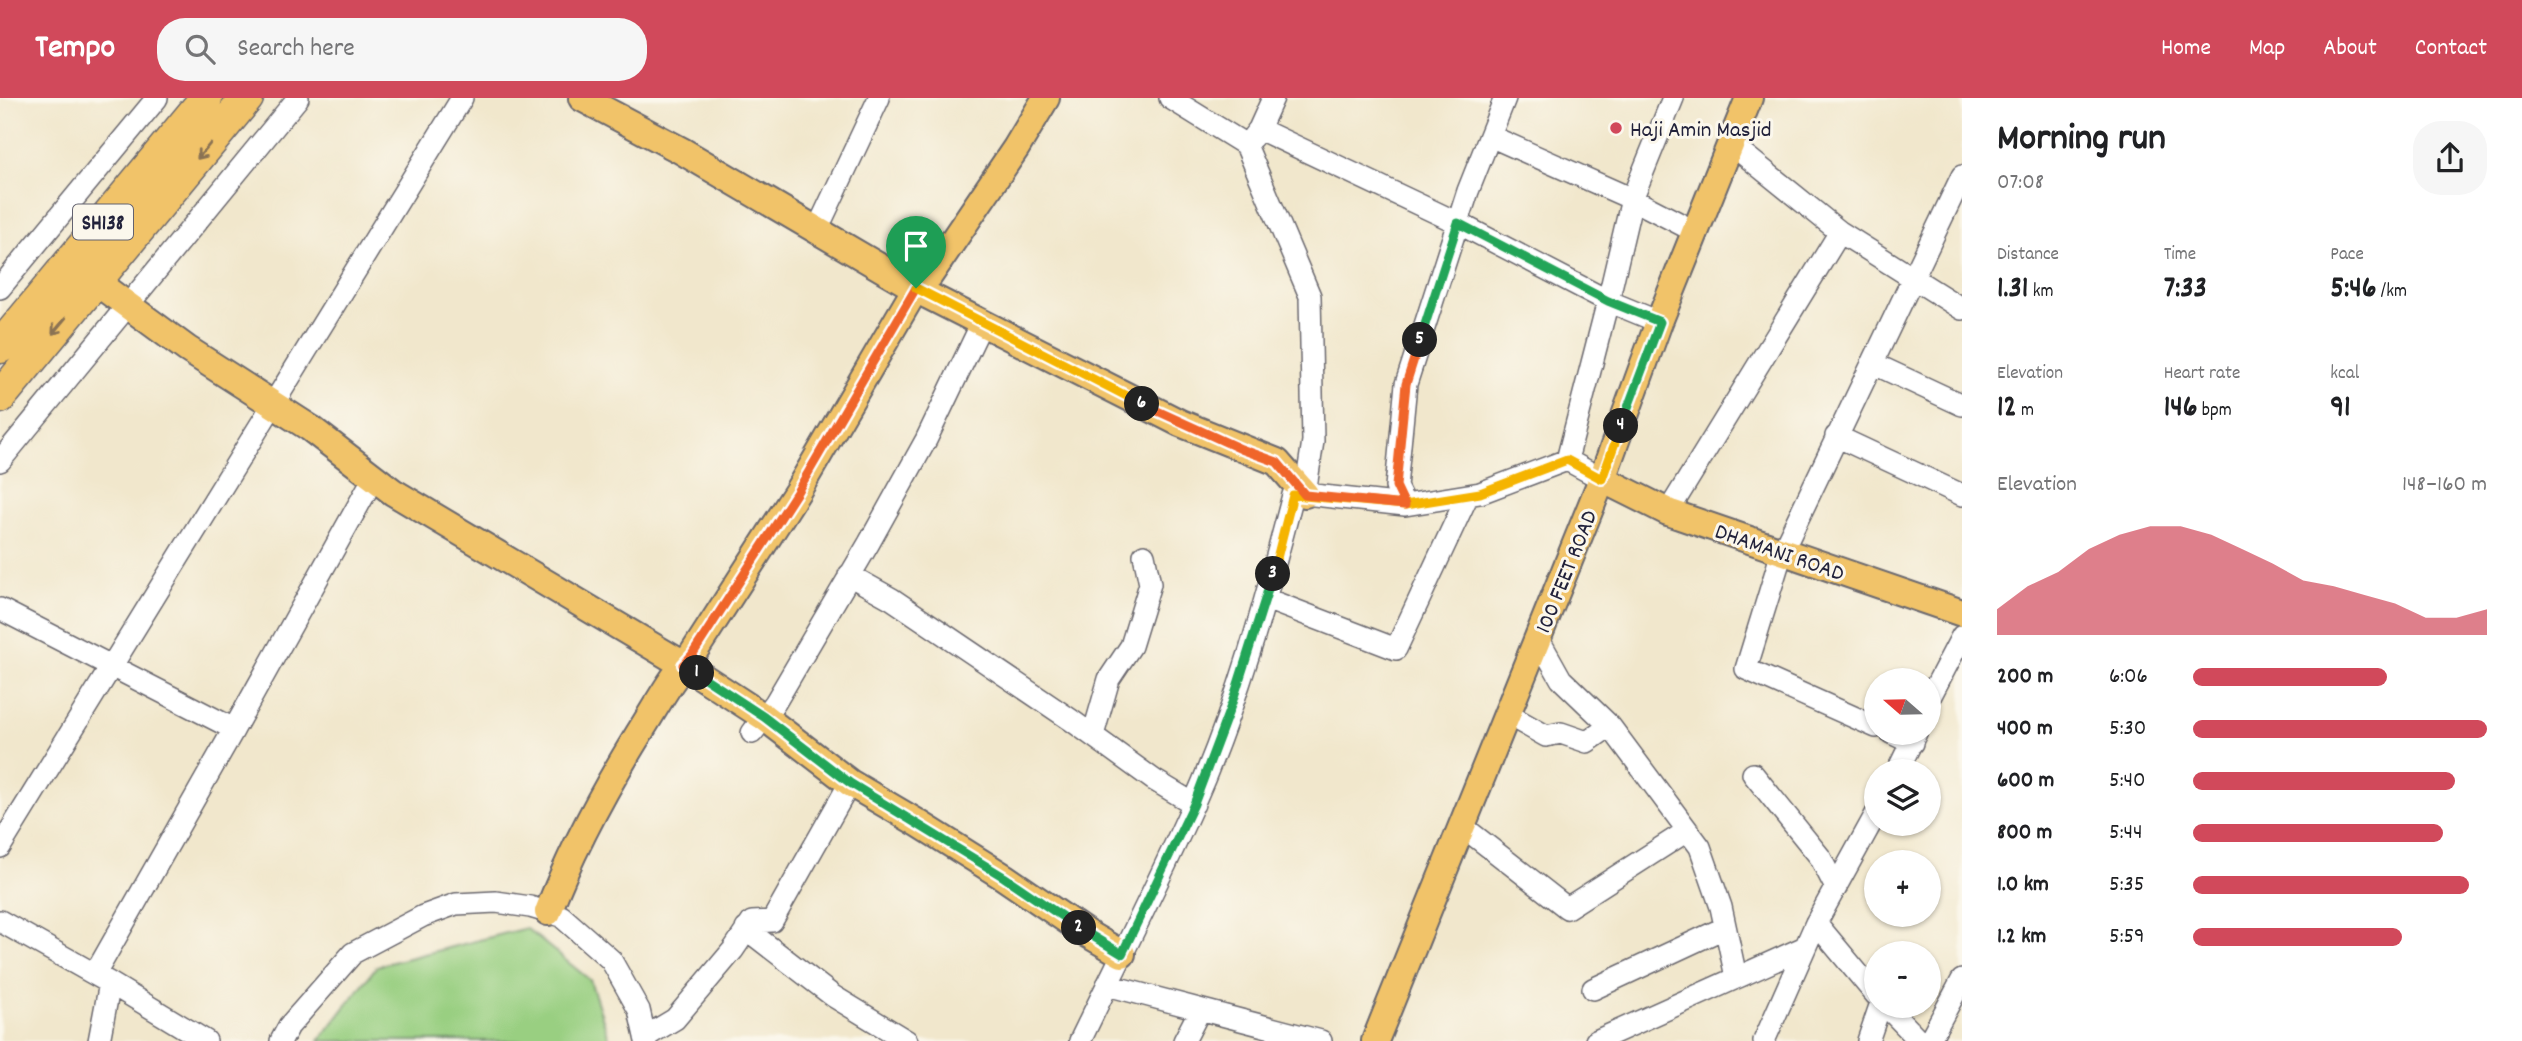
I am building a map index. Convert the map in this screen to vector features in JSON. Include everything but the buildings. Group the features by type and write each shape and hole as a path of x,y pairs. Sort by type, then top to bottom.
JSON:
{"highway":[{"name":"SH138","path":"0,347 206,98"},
{"path":"0,397 247,98"}],"main road":[{"path":"582,98 682,151 816,232 982,323 1180,423 1277,462 1305,495"},
{"path":"548,912 561,878 600,798 674,675 692,655 797,492 916,288 929,276 944,255 1046,98"},
{"name":"100 FEET ROAD","path":"1375,1041 1602,479 1660,322 1749,98"},
{"path":"96,282 187,349 310,428 393,492 683,665 758,725 963,851 1122,954"},
{"name":"DHAMANI ROAD","path":"1602,479 1668,512 1962,612"}],"street":[{"path":"0,288 157,98"},
{"path":"0,461 298,98"},
{"path":"0,846 462,98"},
{"path":"816,232 879,98"},
{"path":"1170,98 1253,137 1458,223 1608,301 1660,322"},
{"path":"1273,98 1253,137 1310,296 1313,441 1305,495"},
{"path":"1405,505 1396,486 1406,384 1458,223 1505,98"},
{"path":"1567,460 1632,199 1673,98"},
{"path":"1490,136 1632,199 1696,232"},
{"path":"1731,144 1840,232 1962,309"},
{"path":"1864,722 1746,669 1782,552 1962,176"},
{"path":"1668,512 1840,232"},
{"path":"758,725 775,703 926,440 982,323"},
{"path":"1872,363 1962,405"},
{"path":"1836,436 1962,495"},
{"path":"1080,1041 1194,804 1232,703 1266,598 1293,495 1405,505 1480,493 1567,460 1602,479"},
{"path":"99,1041 102,979 234,729 374,477"},
{"path":"1266,598 1396,649 1468,495"},
{"path":"1093,735 1109,679 1131,646 1150,584 1144,555"},
{"path":"849,575 892,599 1093,735 1154,780 1194,804"},
{"path":"0,609 234,729"},
{"path":"1941,676 1962,636"},
{"path":"1538,638 1561,679 1610,726 1700,847 1721,907 1736,977"},
{"path":"1507,714 1546,736 1561,733 1587,742 1610,726"},
{"path":"1753,774 1820,857 1836,888"},
{"path":"281,1041 289,1026 353,953 424,916 456,904 496,902 530,906 561,916 611,960 639,1010 645,1039 676,1018 733,950 752,922 772,921 850,783"},
{"path":"1462,826 1567,908 1687,831"},
{"path":"1763,1041 1816,923 1864,836"},
{"path":"0,921 206,1041"},
{"path":"1816,923 1864,981"},
{"path":"1593,989 1724,928"},
{"path":"746,929 833,996 907,1041"},
{"path":"1596,1041 1805,947"},
{"path":"1929,1041 1962,980"},
{"path":"1107,985 1321,1041"},
{"path":"1184,1041 1200,1010"},
{"path":"1868,1041 1876,1018"},
{"path":"1898,1018 1920,1041"}],"green space":[{"path":"526,928 590,980 610,1041 319,1041 377,966"}],"place":[{"name":"Haji Amin Masjid","path":"1616,128"}],"route":[{"path":"916,288 797,492 683,665 764,717 850,783 943,838 1122,954 1194,804 1232,703 1266,598 1293,495 1405,505 1480,493 1567,460 1602,479 1660,322 1608,301 1458,223 1406,384 1396,486 1405,505 1305,495 1277,462 1180,423 1126,397 916,288"}]}
